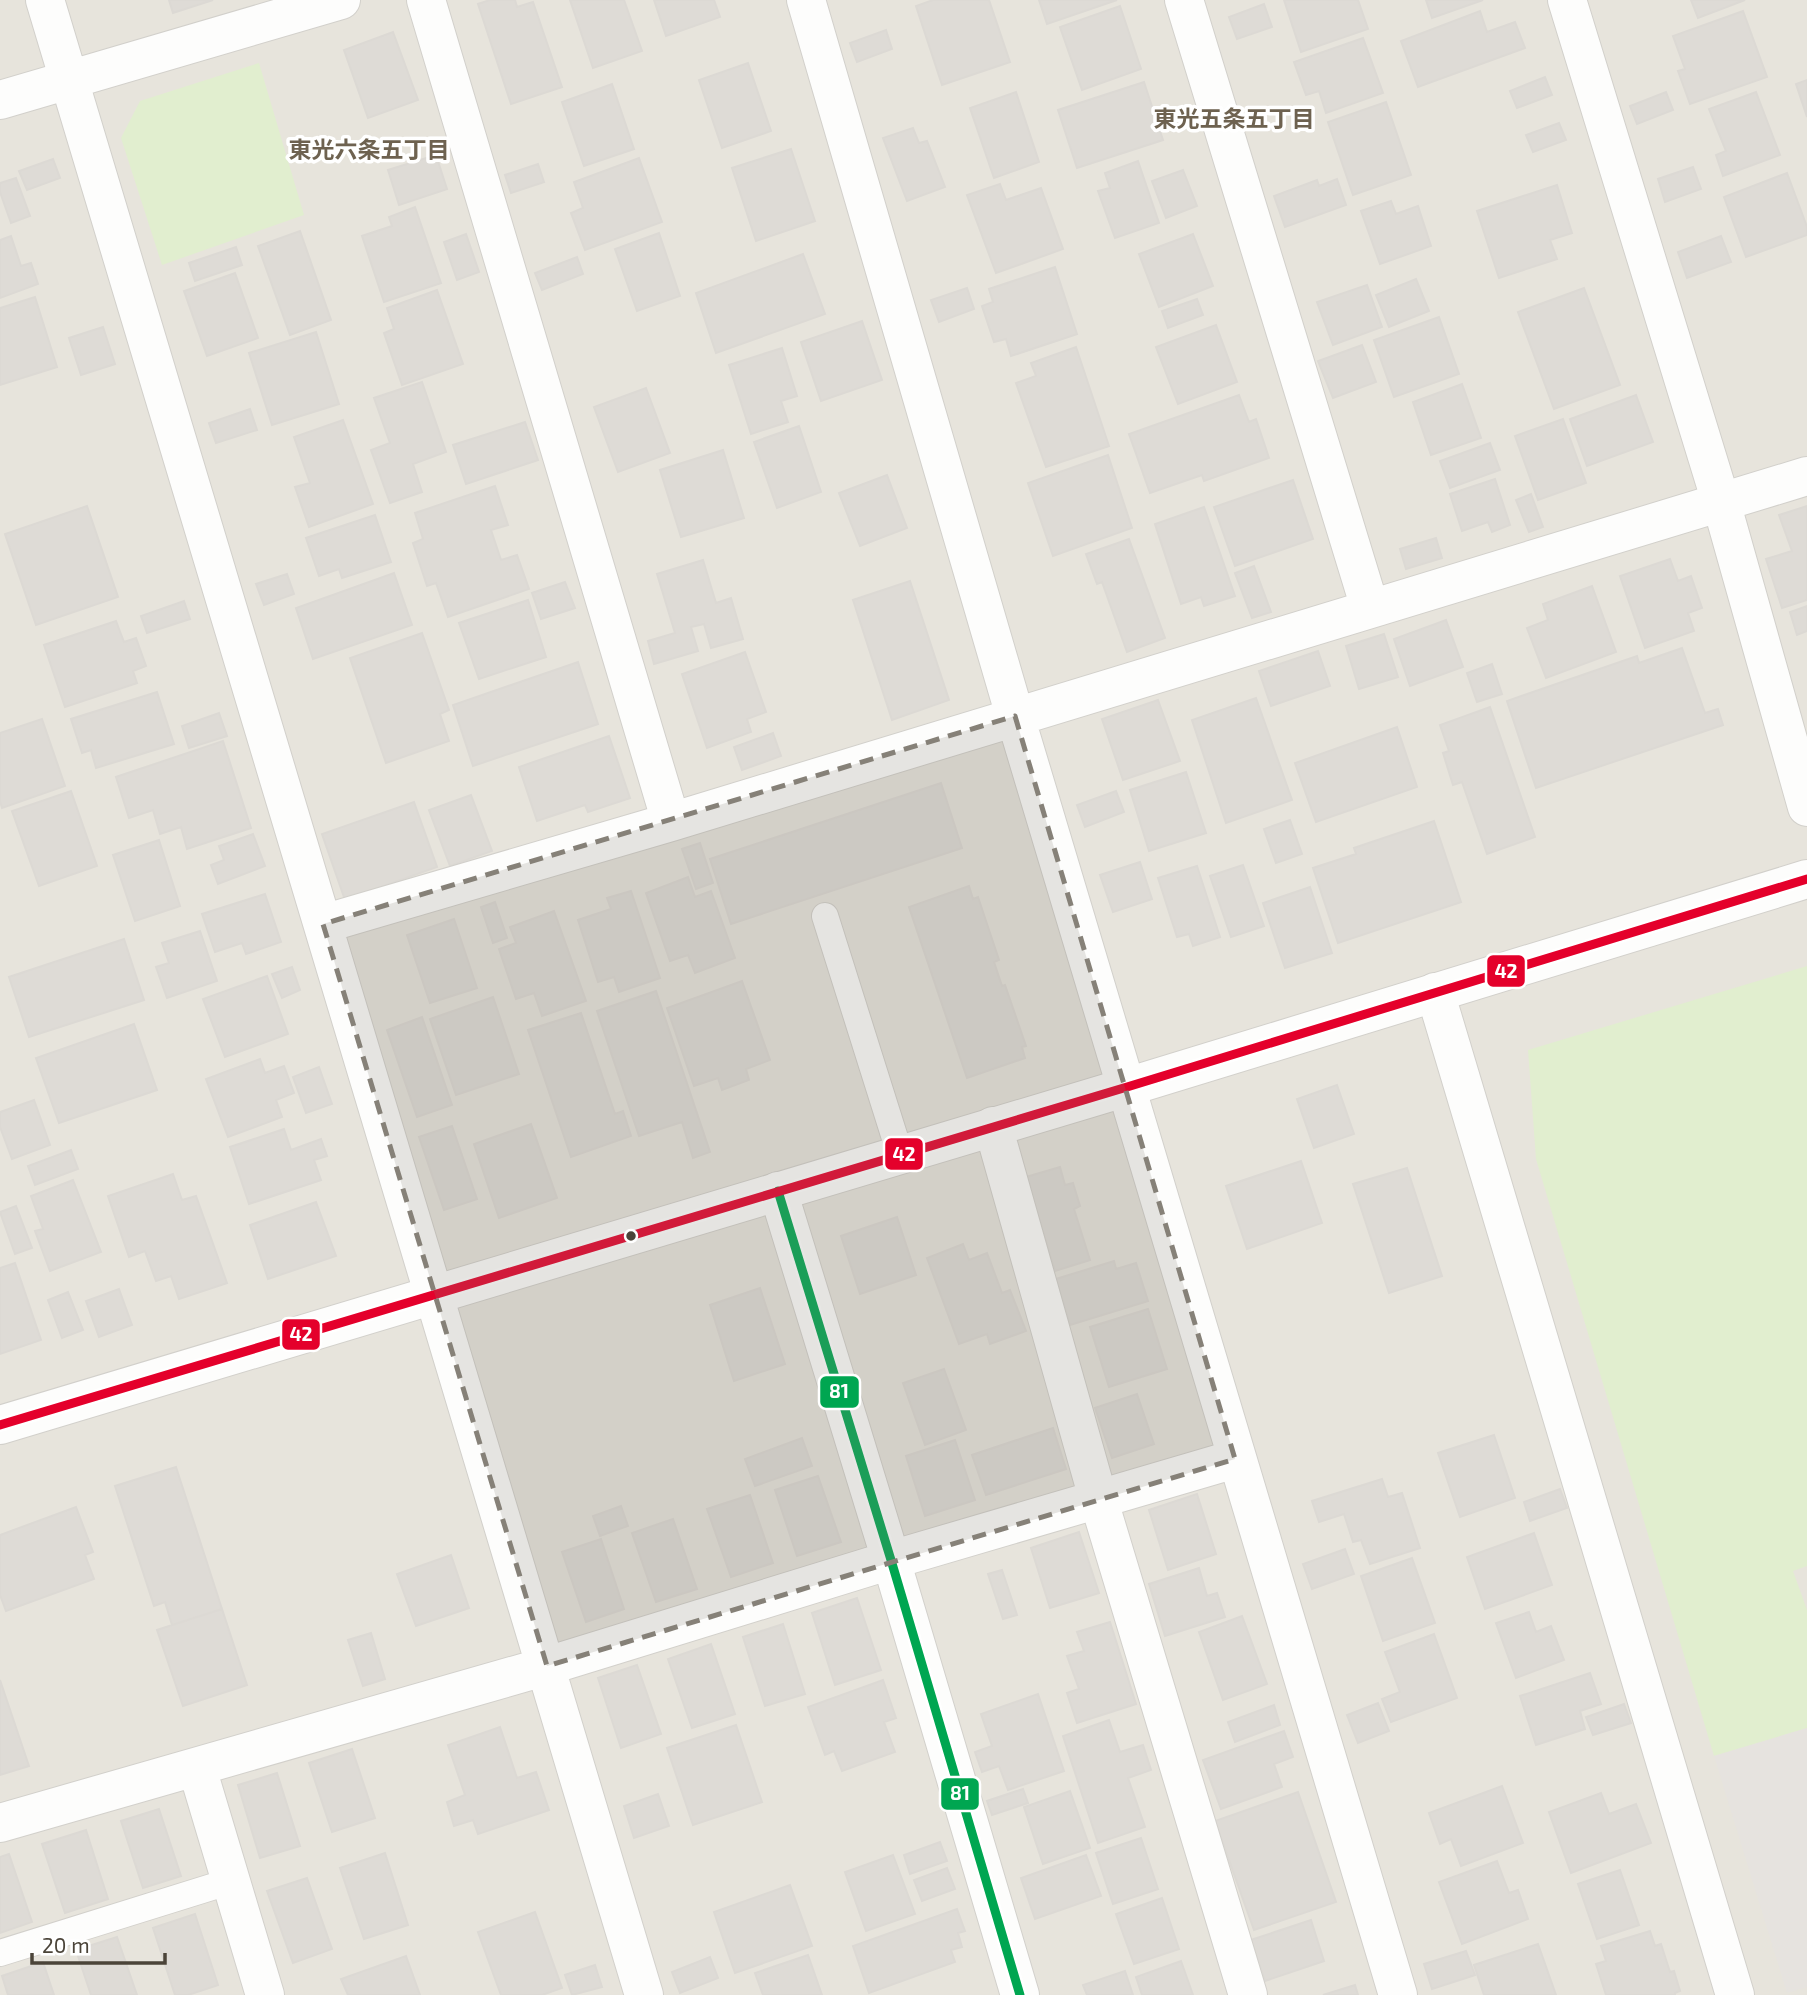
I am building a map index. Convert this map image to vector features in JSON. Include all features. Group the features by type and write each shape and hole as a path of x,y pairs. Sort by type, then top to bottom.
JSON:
{"street":[{"path":"45,0 644,1995"},
{"path":"0,100 341,0"},
{"path":"426,0 671,822"},
{"path":"806,0 1015,716 1398,1995"},
{"path":"1184,0 1370,608"},
{"path":"1567,0 1721,502 1807,807"},
{"path":"323,924 671,822 1807,476"},
{"path":"0,1425 1127,1087 1807,879"},
{"path":"1435,992 1735,1995"},
{"path":"993,1126 1098,1498 1248,1995"},
{"path":"778,1191 1020,1995"},
{"path":"0,1823 547,1666 891,1560 1236,1459"},
{"path":"197,1768 265,1995"}],"lane":[{"path":"825,916 900,1154"},
{"path":"0,1953 231,1881"}],"highlighted area":[{"path":"1015,716 1235,1459 547,1666 323,924"}],"shaded area":[{"path":"0,0 1807,0 1807,1995 0,1995"},
{"path":"1807,1728 1807,1987 1787,1993 1714,1756"}],"green space":[{"path":"259,63 304,215 162,265 121,138 140,101"},
{"path":"1807,966 1807,1566 1793,1571 1807,1610 1807,1728 1714,1756 1536,1159 1528,1050"}],"building":[{"path":"169,0 213,0 173,13"},
{"path":"490,0 515,0 517,7 533,2 562,87 511,104 478,4"},
{"path":"570,0 624,0 642,51 593,68"},
{"path":"654,0 714,0 720,17 666,36"},
{"path":"933,0 989,0 1010,62 942,85 916,6"},
{"path":"1039,0 1117,0 1047,24"},
{"path":"1284,0 1358,0 1368,29 1301,52"},
{"path":"1426,0 1483,0 1432,18"},
{"path":"1691,0 1745,0 1698,18"},
{"path":"1264,4 1272,27 1237,39 1229,17"},
{"path":"1120,6 1141,69 1082,90 1060,27"},
{"path":"1480,11 1487,32 1515,22 1525,48 1418,87 1401,41"},
{"path":"1743,11 1767,77 1690,104 1678,71 1685,69 1673,36"},
{"path":"886,30 892,49 857,62 850,43"},
{"path":"393,32 418,100 368,118 344,50"},
{"path":"1363,38 1383,93 1326,113 1319,91 1306,95 1294,62"},
{"path":"748,63 771,131 722,148 699,80"},
{"path":"1545,77 1552,95 1517,108 1510,91"},
{"path":"1807,80 1807,117 1796,84"},
{"path":"1144,82 1163,140 1077,168 1058,110"},
{"path":"612,84 634,149 584,166 562,102"},
{"path":"1016,92 1039,162 994,178 970,108"},
{"path":"1666,92 1673,110 1637,124 1630,106"},
{"path":"1756,92 1780,155 1723,176 1716,155 1726,151 1709,109"},
{"path":"1386,102 1411,175 1353,195 1328,122"},
{"path":"1559,123 1566,140 1533,152 1526,135"},
{"path":"913,128 919,143 927,141 945,187 907,201 883,138"},
{"path":"791,149 815,221 756,241 732,168"},
{"path":"436,155 447,189 399,205 388,170"},
{"path":"639,158 662,222 585,250 571,213 583,208 574,182"},
{"path":"53,159 60,178 27,190 19,171"},
{"path":"1138,161 1159,223 1115,238 1098,191 1110,188 1105,173"},
{"path":"538,164 544,182 511,193 505,175"},
{"path":"1693,167 1701,189 1665,202 1658,179"},
{"path":"1183,170 1197,206 1166,218 1152,181"},
{"path":"1787,173 1807,227 1807,235 1746,257 1724,197"},
{"path":"16,178 30,216 11,223 0,192 0,183"},
{"path":"1337,179 1346,205 1285,227 1274,196 1317,180 1319,186"},
{"path":"1000,184 1006,200 1041,188 1063,249 996,273 967,195"},
{"path":"1557,185 1572,233 1550,240 1557,259 1499,278 1477,211"},
{"path":"1391,201 1396,214 1418,206 1431,246 1380,264 1361,211"},
{"path":"415,207 441,283 384,302 362,236 392,226 389,217"},
{"path":"300,231 331,320 290,335 258,246"},
{"path":"659,233 680,296 637,311 615,249"},
{"path":"466,234 479,272 457,280 444,242"},
{"path":"1193,234 1213,286 1159,307 1139,254"},
{"path":"11,236 21,266 31,263 38,284 0,298 0,240"},
{"path":"1721,236 1731,262 1687,278 1678,252"},
{"path":"236,247 242,265 195,281 189,263"},
{"path":"803,254 825,314 716,353 696,293"},
{"path":"577,257 583,274 542,290 535,273"},
{"path":"1055,267 1077,334 1011,356 1006,339 994,342 982,306 993,302 989,289"},
{"path":"235,273 258,338 207,356 184,291"},
{"path":"1416,279 1429,311 1389,327 1376,295"},
{"path":"1367,285 1382,327 1333,345 1317,302"},
{"path":"967,288 974,309 939,322 931,300"},
{"path":"1584,288 1620,385 1554,409 1518,312"},
{"path":"437,290 463,364 402,385 384,333 394,329 387,308"},
{"path":"35,297 57,367 0,385 0,308"},
{"path":"1197,299 1203,315 1168,328 1162,311"},
{"path":"1439,317 1459,374 1394,397 1374,340"},
{"path":"862,321 882,380 821,401 801,342"},
{"path":"1216,325 1237,382 1178,404 1156,347"},
{"path":"103,327 115,364 81,375 69,338"},
{"path":"316,332 339,404 272,425 249,353"},
{"path":"1362,345 1376,382 1333,398 1318,361"},
{"path":"1076,347 1109,446 1046,467 1016,383 1036,376 1031,363"},
{"path":"782,348 797,396 781,401 788,422 751,434 729,365"},
{"path":"422,382 446,452 413,464 422,492 390,503 371,450 390,443 374,398"},
{"path":"1462,384 1481,438 1431,455 1413,402"},
{"path":"646,388 670,453 618,472 594,407"},
{"path":"1239,395 1249,422 1256,419 1269,458 1204,481 1202,475 1150,493 1129,434"},
{"path":"1636,395 1653,442 1587,466 1570,419"},
{"path":"250,409 257,430 216,443 209,423"},
{"path":"1563,419 1586,483 1538,500 1515,436"},
{"path":"343,420 373,504 309,527 295,487 310,483 294,437"},
{"path":"525,422 538,460 466,484 453,445"},
{"path":"799,426 821,492 777,508 754,442"},
{"path":"1490,443 1500,470 1450,488 1440,461"},
{"path":"723,450 744,518 681,537 660,470"},
{"path":"1108,455 1132,528 1053,556 1028,483"},
{"path":"887,475 907,528 860,546 839,493"},
{"path":"1495,479 1510,525 1492,532 1488,522 1462,531 1450,494"},
{"path":"1293,480 1313,539 1235,566 1214,507"},
{"path":"495,486 508,525 491,530 501,560 517,555 529,589 448,617 436,583 427,586 413,543 423,539 415,513"},
{"path":"1531,494 1543,527 1529,532 1516,500"},
{"path":"87,506 118,597 36,625 5,534"},
{"path":"1807,506 1807,600 1782,608 1766,559 1792,551 1779,515"},
{"path":"1204,507 1235,596 1204,606 1201,597 1181,604 1155,524"},
{"path":"375,515 391,562 342,578 339,569 319,576 306,538"},
{"path":"1436,538 1442,558 1406,569 1400,549"},
{"path":"1129,539 1165,638 1127,652 1102,582 1097,584 1086,554"},
{"path":"1670,559 1678,581 1691,576 1702,608 1688,613 1694,631 1645,648 1620,576"},
{"path":"703,560 716,603 731,598 743,639 711,648 704,624 691,627 698,651 654,664 648,641 675,633 657,574"},
{"path":"1254,566 1271,612 1252,618 1235,573"},
{"path":"394,573 412,625 313,659 296,608"},
{"path":"287,574 294,594 264,605 256,584"},
{"path":"910,581 949,700 892,720 853,600"},
{"path":"565,582 575,608 541,619 532,593"},
{"path":"1592,586 1616,652 1546,678 1527,628 1548,620 1543,604"},
{"path":"528,600 546,657 479,679 459,623"},
{"path":"184,601 190,619 147,633 141,616"},
{"path":"1807,606 1807,631 1797,635 1790,612"},
{"path":"1446,620 1463,667 1410,686 1394,639"},
{"path":"116,621 124,642 136,638 146,666 133,671 137,683 65,707 44,645"},
{"path":"422,633 449,710 440,714 449,741 386,763 350,658"},
{"path":"1384,634 1398,677 1359,689 1346,646"},
{"path":"1682,648 1705,713 1718,709 1723,725 1536,788 1507,701 1637,656 1639,663"},
{"path":"1318,651 1330,686 1271,706 1259,671"},
{"path":"745,652 766,712 747,719 751,732 707,748 682,674"},
{"path":"578,662 598,724 473,766 453,705"},
{"path":"1492,664 1502,694 1477,702 1467,673"},
{"path":"157,692 174,744 96,768 91,750 82,753 71,719"},
{"path":"1256,698 1292,800 1226,823 1192,720"},
{"path":"1158,700 1180,761 1123,780 1102,719"},
{"path":"1490,707 1535,837 1487,854 1462,782 1453,785 1443,753 1449,751 1440,725"},
{"path":"219,713 227,736 189,748 182,726"},
{"path":"42,719 65,786 2,808 0,733"},
{"path":"1397,727 1417,787 1316,822 1295,763"},
{"path":"773,733 781,756 742,770 734,747"},
{"path":"609,736 630,798 588,812 585,805 537,821 519,767"},
{"path":"223,741 251,828 187,849 181,827 160,834 153,810 129,818 116,777"},
{"path":"1186,772 1206,833 1149,851 1130,790"},
{"path":"941,783 962,848 731,924 710,859"},
{"path":"71,791 97,866 39,886 12,811"},
{"path":"1116,791 1124,812 1085,827 1077,805"},
{"path":"471,795 492,851 450,866 429,810"},
{"path":"414,802 437,867 345,900 322,834"},
{"path":"1290,820 1302,854 1276,863 1264,829"},
{"path":"1434,821 1461,902 1338,943 1313,868 1356,854 1354,848"},
{"path":"253,834 265,866 218,884 211,865 224,860 219,846"},
{"path":"159,840 180,906 135,921 113,855"},
{"path":"700,843 713,883 696,889 682,849"},
{"path":"1140,862 1152,899 1113,912 1100,875"},
{"path":"1243,865 1264,926 1231,937 1210,876"},
{"path":"1197,866 1220,937 1193,946 1189,934 1177,937 1158,878"},
{"path":"688,877 695,897 711,891 735,958 695,973 688,955 670,961 646,893"},
{"path":"969,886 973,899 978,897 999,960 994,962 1026,1046 1022,1047 1025,1058 967,1078 909,907"},
{"path":"1310,887 1332,953 1285,968 1263,903"},
{"path":"631,891 660,978 619,992 614,977 598,982 578,920 611,909 607,898"},
{"path":"265,894 281,942 246,954 242,943 215,952 202,914"},
{"path":"495,902 507,938 493,943 481,907"},
{"path":"554,911 586,1001 542,1016 534,993 516,999 499,949 516,943 510,927"},
{"path":"454,919 477,988 430,1003 407,935"},
{"path":"200,931 217,981 167,998 156,967 169,963 162,943"},
{"path":"124,939 144,1000 29,1037 9,977"},
{"path":"292,967 300,990 282,998 272,974"},
{"path":"267,976 288,1034 225,1057 203,999"},
{"path":"742,981 770,1060 746,1069 749,1080 722,1090 718,1078 694,1086 667,1008"},
{"path":"656,991 710,1152 693,1158 682,1122 639,1136 597,1011"},
{"path":"493,997 519,1074 456,1095 430,1019"},
{"path":"581,1013 615,1114 623,1111 631,1136 571,1157 528,1030"},
{"path":"422,1017 452,1105 417,1117 387,1030"},
{"path":"134,1024 157,1090 59,1123 36,1058"},
{"path":"260,1059 265,1073 284,1066 294,1093 276,1100 282,1117 228,1137 206,1079"},
{"path":"319,1067 332,1104 306,1113 293,1077"},
{"path":"1337,1085 1354,1134 1314,1148 1297,1099"},
{"path":"34,1100 50,1145 12,1159 0,1127 0,1112"},
{"path":"531,1124 557,1198 499,1218 474,1144"},
{"path":"452,1126 477,1199 444,1210 419,1137"},
{"path":"284,1129 291,1150 321,1139 327,1156 314,1160 321,1180 249,1204 230,1147"},
{"path":"71,1150 78,1169 35,1185 28,1166"},
{"path":"1301,1161 1322,1223 1247,1249 1226,1186"},
{"path":"1060,1167 1065,1185 1073,1183 1080,1206 1074,1209 1090,1260 1055,1271 1026,1177"},
{"path":"1407,1168 1442,1276 1389,1293 1353,1184"},
{"path":"173,1174 182,1200 196,1196 227,1283 179,1299 171,1276 156,1281 145,1251 129,1257 108,1196"},
{"path":"73,1180 101,1252 50,1271 35,1231 43,1229 31,1196"},
{"path":"316,1202 336,1256 268,1279 250,1225"},
{"path":"16,1206 32,1248 15,1254 0,1212"},
{"path":"897,1217 916,1275 860,1294 841,1236"},
{"path":"963,1244 969,1260 987,1253 1002,1293 1010,1290 1026,1331 990,1344 987,1334 959,1344 927,1258"},
{"path":"1114,1261 1116,1269 1136,1263 1148,1301 1070,1325 1056,1279"},
{"path":"15,1263 41,1340 0,1354 0,1268"},
{"path":"760,1288 785,1364 734,1381 710,1305"},
{"path":"119,1289 132,1325 99,1337 86,1301"},
{"path":"68,1292 83,1330 62,1338 48,1300"},
{"path":"1148,1309 1167,1369 1109,1387 1090,1327"},
{"path":"944,1369 966,1430 925,1445 903,1383"},
{"path":"1137,1394 1154,1444 1112,1458 1095,1408"},
{"path":"1053,1428 1066,1469 986,1495 972,1455"},
{"path":"1494,1435 1515,1498 1460,1517 1438,1453"},
{"path":"802,1438 812,1466 755,1486 745,1459"},
{"path":"955,1440 975,1500 925,1516 906,1456"},
{"path":"176,1467 222,1609 172,1625 165,1602 154,1606 115,1486"},
{"path":"818,1476 841,1542 797,1556 775,1490"},
{"path":"1382,1479 1388,1497 1402,1493 1420,1548 1370,1564 1361,1540 1353,1542 1344,1514 1319,1522 1312,1501"},
{"path":"1560,1489 1567,1508 1530,1521 1524,1502"},
{"path":"1197,1494 1216,1554 1168,1570 1149,1510"},
{"path":"750,1495 773,1563 731,1577 707,1509"},
{"path":"621,1506 628,1526 600,1536 593,1516"},
{"path":"76,1507 93,1552 85,1555 94,1579 6,1611 0,1595 0,1535"},
{"path":"673,1519 697,1589 656,1602 632,1533"},
{"path":"1079,1532 1099,1593 1050,1608 1031,1548"},
{"path":"1534,1533 1552,1585 1485,1609 1467,1557"},
{"path":"601,1539 624,1609 586,1622 562,1552"},
{"path":"1345,1549 1354,1574 1312,1589 1303,1564"},
{"path":"451,1555 469,1608 416,1626 397,1574"},
{"path":"1412,1558 1435,1623 1383,1641 1361,1576"},
{"path":"1199,1568 1207,1596 1217,1593 1225,1617 1165,1636 1149,1584"},
{"path":"1002,1570 1017,1615 1003,1619 988,1574"},
{"path":"857,1598 881,1670 835,1685 812,1613"},
{"path":"222,1609 247,1685 183,1706 157,1630"},
{"path":"1529,1612 1536,1632 1551,1626 1564,1660 1516,1678 1496,1623"},
{"path":"1242,1616 1267,1684 1223,1700 1199,1632"},
{"path":"1110,1622 1136,1704 1077,1723 1067,1693 1079,1689 1067,1656 1084,1651 1077,1632"},
{"path":"783,1624 805,1694 765,1706 743,1637"},
{"path":"371,1633 385,1679 363,1686 348,1640"},
{"path":"1434,1634 1457,1698 1391,1722 1382,1699 1400,1692 1385,1652"},
{"path":"711,1644 735,1714 692,1728 668,1659"},
{"path":"637,1665 661,1734 621,1748 598,1678"},
{"path":"1590,1673 1601,1704 1580,1711 1585,1729 1536,1745 1520,1696"},
{"path":"0,1680 29,1766 0,1775"},
{"path":"883,1680 896,1718 884,1722 895,1752 842,1771 834,1751 825,1755 808,1707"},
{"path":"1038,1694 1064,1771 1008,1790 999,1766 982,1772 975,1752 992,1746 981,1714"},
{"path":"1378,1703 1389,1731 1358,1743 1347,1715"},
{"path":"1624,1704 1631,1723 1593,1735 1586,1717"},
{"path":"1274,1705 1280,1725 1235,1742 1228,1722"},
{"path":"1109,1720 1120,1752 1143,1745 1151,1770 1128,1778 1145,1827 1098,1843 1063,1736"},
{"path":"736,1725 762,1802 693,1825 667,1748"},
{"path":"500,1727 517,1778 536,1772 549,1810 478,1834 473,1820 454,1826 447,1802 465,1795 448,1745"},
{"path":"1284,1731 1293,1757 1274,1764 1282,1787 1221,1809 1203,1760"},
{"path":"352,1749 375,1818 332,1832 309,1763"},
{"path":"277,1773 300,1846 260,1858 238,1785"},
{"path":"1502,1786 1523,1843 1461,1866 1451,1839 1440,1844 1429,1813"},
{"path":"1023,1789 1028,1803 992,1815 987,1801"},
{"path":"1070,1791 1090,1848 1043,1864 1024,1807"},
{"path":"1298,1792 1336,1902 1254,1930 1215,1821"},
{"path":"1601,1793 1609,1814 1636,1804 1651,1843 1571,1873 1549,1812"},
{"path":"658,1794 669,1826 634,1838 624,1806"},
{"path":"159,1809 181,1876 143,1888 121,1821"},
{"path":"86,1830 108,1899 65,1913 42,1844"},
{"path":"1141,1838 1158,1889 1113,1904 1096,1853"},
{"path":"940,1842 947,1861 910,1874 904,1855"},
{"path":"385,1853 408,1925 364,1939 340,1868"},
{"path":"9,1854 32,1922 0,1933 0,1857"},
{"path":"893,1855 915,1914 866,1931 845,1872"},
{"path":"1086,1855 1101,1896 1035,1919 1021,1878"},
{"path":"1497,1861 1509,1893 1518,1890 1528,1919 1462,1944 1439,1882"},
{"path":"947,1868 955,1889 922,1901 914,1880"},
{"path":"1620,1870 1639,1925 1597,1939 1578,1884"},
{"path":"307,1878 332,1949 293,1963 267,1891"},
{"path":"790,1885 812,1946 735,1973 714,1912"},
{"path":"1162,1898 1179,1949 1134,1964 1116,1914"},
{"path":"957,1909 965,1931 958,1933 962,1947 951,1950 955,1962 869,1993 853,1946"},
{"path":"535,1912 562,1988 542,1995 501,1995 478,1932"},
{"path":"195,1914 218,1985 188,1995 175,1995 153,1928"},
{"path":"1311,1920 1324,1961 1265,1981 1251,1940"},
{"path":"1650,1931 1655,1946 1661,1944 1670,1972 1674,1971 1680,1991 1675,1995 1606,1995 1596,1964 1606,1961 1601,1946"},
{"path":"117,1937 137,1995 91,1995 76,1950"},
{"path":"1538,1944 1556,1995 1484,1995 1474,1965"},
{"path":"1466,1951 1475,1975 1432,1989 1424,1964"},
{"path":"808,1955 822,1995 763,1995 755,1973"},
{"path":"406,1956 420,1995 348,1995 341,1979"},
{"path":"710,1957 718,1978 680,1993 672,1972"},
{"path":"1181,1961 1193,1995 1142,1995 1136,1977"},
{"path":"43,1962 54,1995 8,1995 2,1976"},
{"path":"595,1965 602,1987 572,1995 565,1975"},
{"path":"1125,1971 1133,1995 1087,1995 1083,1985"},
{"path":"1355,1985 1358,1995 1323,1995"}],"transit line":[{"name":"42","path":"0,1425 1127,1087 1807,879"},
{"name":"81","path":"778,1191 1020,1995"}],"district":[{"name":"東光五条五丁目","path":"1234,118"},
{"name":"東光六条五丁目","path":"369,149"}]}
